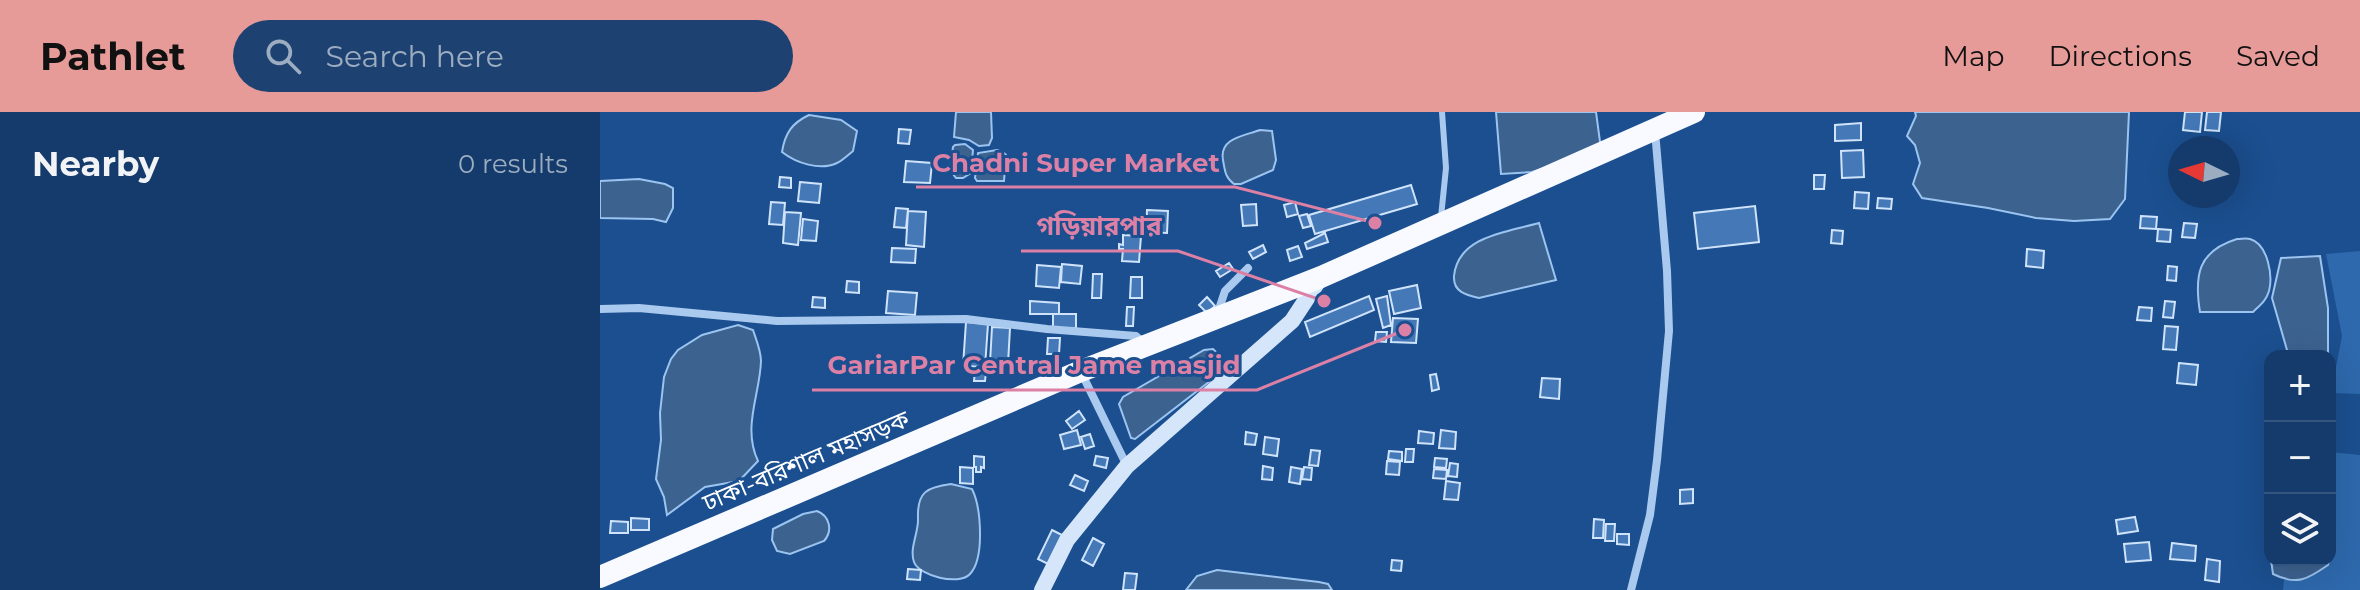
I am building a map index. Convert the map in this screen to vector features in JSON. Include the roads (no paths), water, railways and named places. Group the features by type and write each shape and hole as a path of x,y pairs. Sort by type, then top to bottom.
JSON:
{"highway":[{"name":"ঢাকা-বরিশাল মহাসড়ক","path":"600,577 1081,371 1321,277 1694,112"}],"main road":[{"path":"1042,590 1067,540 1127,466 1292,321 1321,277"}],"street":[{"path":"1631,590 1650,515 1669,331 1655,130"},
{"path":"1214,320 1225,291 1248,268"},
{"path":"600,309 639,308 777,321 966,319 1136,336 1148,346"},
{"path":"1081,371 1127,466"}],"lane":[{"path":"1440,224 1446,168 1442,112"}],"place":[{"name":"Chadni Super Market","path":"1375,223"},
{"name":"গড়িয়ারপার","path":"1324,301"},
{"name":"GariarPar Central Jame masjid","path":"1405,330"}]}
